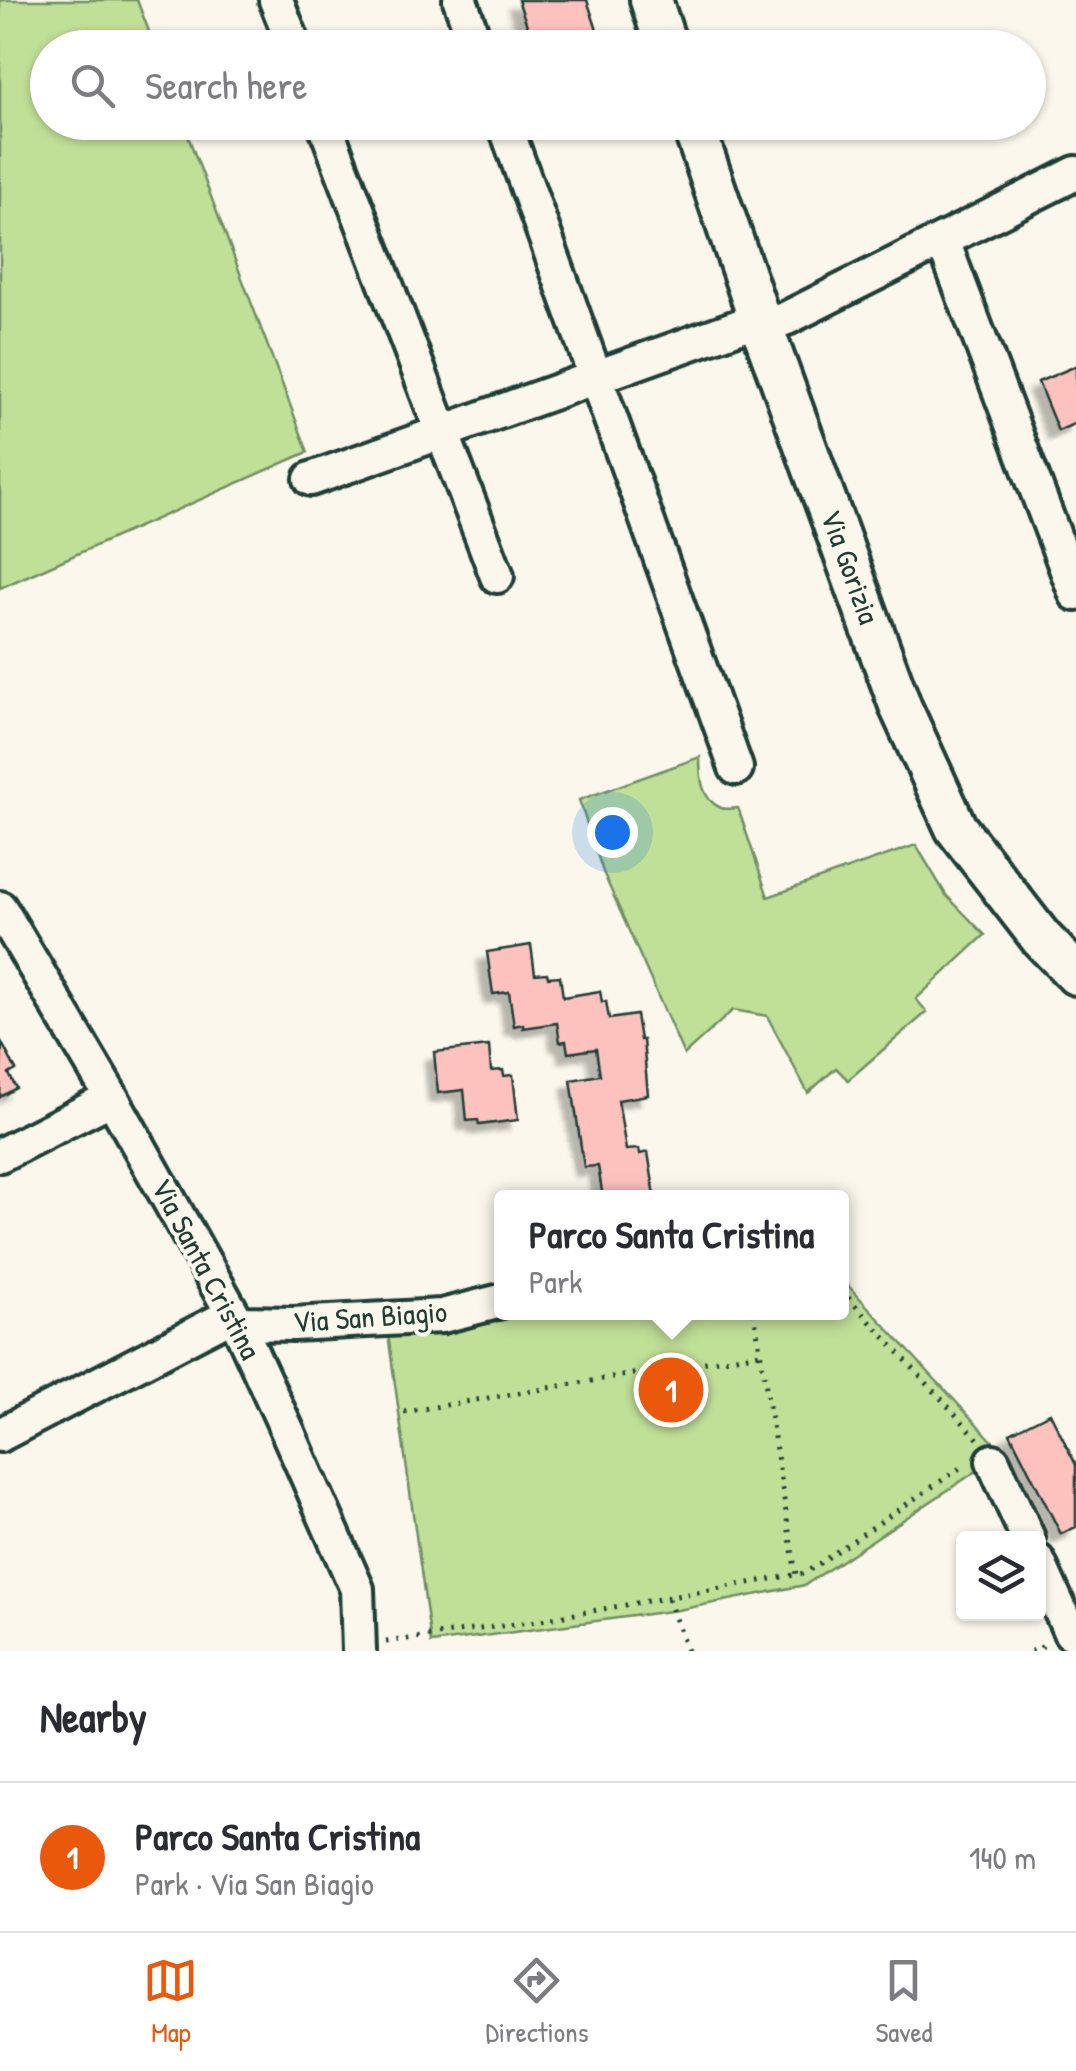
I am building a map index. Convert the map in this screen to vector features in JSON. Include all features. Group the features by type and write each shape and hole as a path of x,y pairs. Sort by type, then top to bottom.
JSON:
{"street":[{"path":"276,0 287,30"},
{"path":"460,0 471,30"},
{"path":"650,0 661,30"},
{"path":"331,140 497,576"},
{"path":"510,140 736,768"},
{"name":"Via Gorizia","path":"698,140 901,708 956,828 1030,924 1076,974"},
{"path":"311,478 760,322 787,318 1076,173"},
{"path":"943,241 1076,594"},
{"name":"Via Santa Cristina","path":"0,908 235,1318 357,1590 359,1648"},
{"path":"0,1155 112,1098"},
{"name":"Via San Biagio","path":"235,1318 293,1324 442,1316 494,1303"},
{"path":"0,1434 235,1318"},
{"path":"990,1455 1025,1531"},
{"path":"1046,1581 1068,1635"}],"path":[{"path":"359,1648 805,1573 990,1455 849,1299"},
{"path":"755,1320 796,1575"},
{"path":"404,1412 760,1353"},
{"path":"668,1599 687,1651"}],"green space":[{"path":"0,0 137,0 148,30 30,30 30,140 189,140 308,452 0,588"},
{"path":"700,757 703,786 709,799 721,808 738,808 768,897 916,845 946,895 985,935 916,999 927,1012 848,1080 836,1068 808,1093 767,1016 733,1010 684,1055 603,872 579,800"},
{"path":"849,1287 998,1447 984,1466 805,1585 678,1610 431,1643 388,1334 494,1313 494,1320 849,1320"}],"building":[{"path":"518,0 587,0 597,30 529,30"},
{"path":"1076,366 1076,423 1058,431 1038,382"},
{"path":"531,945 535,974 560,976 563,997 600,991 609,1019 636,1015 643,1040 648,1095 618,1100 626,1150 648,1152 654,1190 602,1190 598,1166 584,1167 571,1080 600,1075 596,1049 568,1053 566,1041 560,1042 557,1023 514,1026 509,992 493,994 487,952"},
{"path":"2,1043 16,1070 9,1074 16,1088 0,1097"},
{"path":"489,1046 491,1071 503,1070 504,1076 513,1075 518,1120 479,1125 478,1120 467,1121 464,1090 438,1093 434,1052"},
{"path":"1050,1413 1076,1465 1076,1527 1061,1534 1010,1433"}],"place":[{"name":"Parco Santa Cristina","path":"671,1390"}]}
